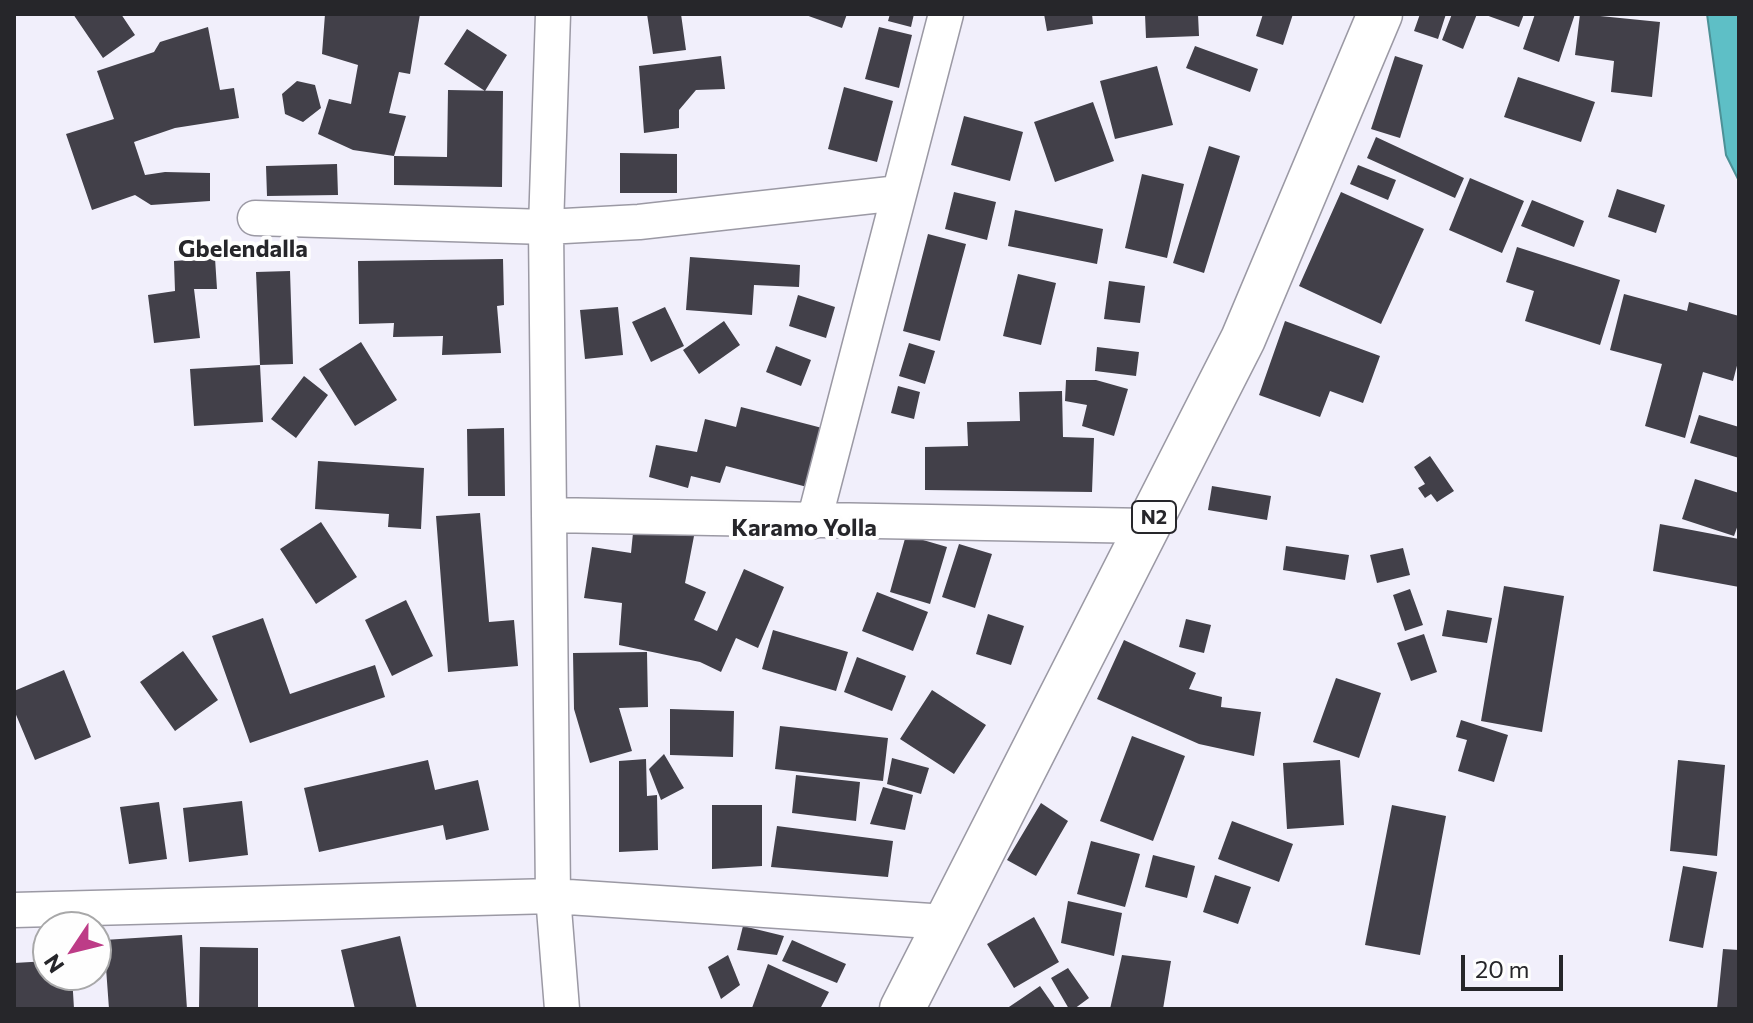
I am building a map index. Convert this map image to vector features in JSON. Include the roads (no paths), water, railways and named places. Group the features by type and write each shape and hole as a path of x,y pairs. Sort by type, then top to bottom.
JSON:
{"highway":[{"name":"N2","path":"902,1009 1243,339 1380,14"}],"street":[{"path":"553,14 546,227 553,896 562,1009"},
{"path":"814,521 946,14"},
{"path":"255,218 546,227 639,222 899,193"},
{"path":"549,515 1149,526"},
{"path":"14,910 553,896 946,922"}],"water":[{"path":"1707,14 1739,14 1739,181 1726,155"}],"district":[{"name":"Gbelendalla","path":"243,249"},
{"name":"Karamo Yolla","path":"804,528"}]}
